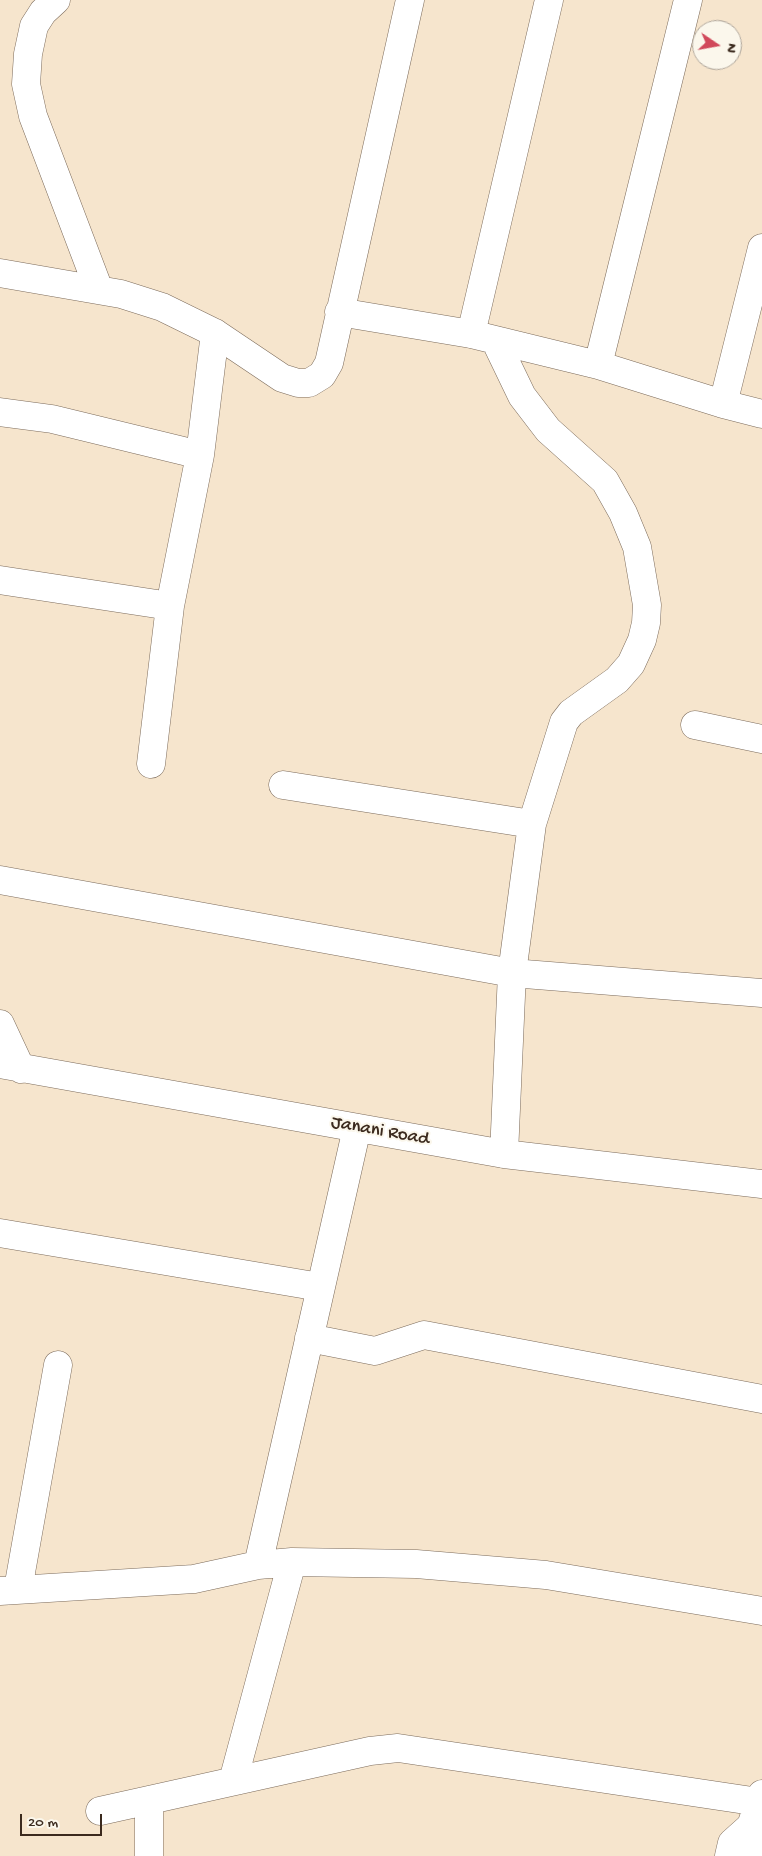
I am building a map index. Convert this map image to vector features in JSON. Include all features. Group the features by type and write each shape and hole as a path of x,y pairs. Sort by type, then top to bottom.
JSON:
{"street":[{"path":"56,0 43,12 34,26 28,54 26,84 33,116 99,290"},
{"path":"0,273 121,294 162,306 215,333 282,378 298,383 309,383 322,375 329,364 339,312 410,0"},
{"path":"504,1154 512,972 532,824 564,722 571,713 617,680 631,664 642,640 646,623 647,605 636,547 624,513 605,481 548,430 522,396 483,337 550,0"},
{"path":"598,365 688,0"},
{"path":"723,404 762,248"},
{"path":"339,312 483,337 598,365 723,404 762,414"},
{"path":"150,764 170,606 200,455 215,333"},
{"path":"0,412 52,419 200,455"},
{"path":"0,580 170,606"},
{"path":"695,725 762,739"},
{"path":"283,784 532,824"},
{"path":"0,880 512,972 762,993"},
{"path":"0,1024 10,1067"},
{"name":"Janani Road","path":"10,1067 504,1154 762,1184"},
{"path":"258,1565 357,1128"},
{"path":"0,1233 320,1287"},
{"path":"309,1338 375,1351 424,1335 762,1399"},
{"path":"58,1365 9,1590 194,1579 258,1565 292,1562 416,1564 546,1575 762,1611"},
{"path":"233,1781 292,1562"},
{"path":"100,1811 370,1751 398,1748 757,1808"},
{"path":"149,1800 149,1856"},
{"path":"729,1856 732,1843 757,1808"},
{"path":"756,1856 757,1808"}]}
